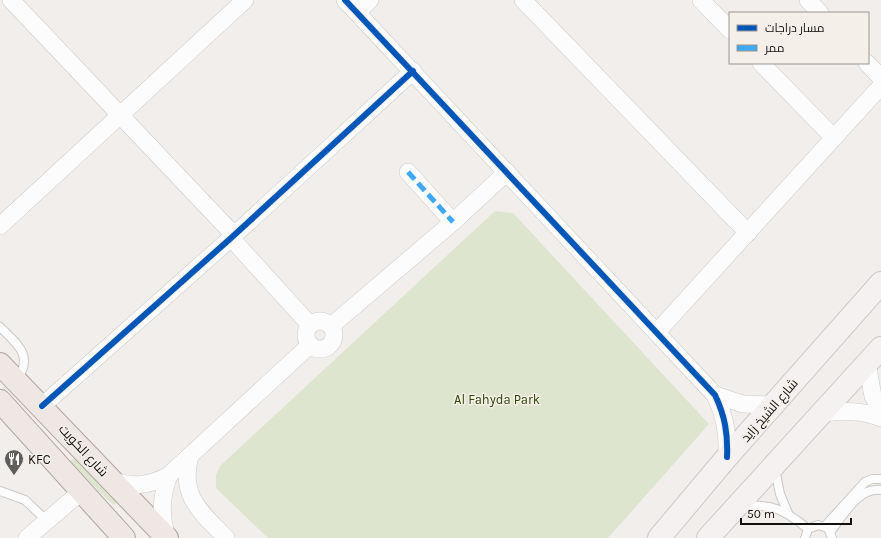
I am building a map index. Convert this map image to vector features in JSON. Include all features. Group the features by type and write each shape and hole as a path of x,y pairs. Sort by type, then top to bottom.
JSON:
{"main road":[{"name":"شارع الشيخ زايد","path":"660,538 727,457 881,284"},
{"path":"708,538 774,464 824,412 876,362"},
{"name":"شارع الكويت","path":"0,364 42,406 167,538"},
{"path":"0,401 124,538"}],"street":[{"path":"11,0 233,237 310,325"},
{"path":"0,226 245,0"},
{"path":"345,0 715,395 726,425 728,441 727,457"},
{"path":"357,12 370,0"},
{"path":"523,0 748,233"},
{"path":"701,0 729,29"},
{"path":"808,0 819,12"},
{"path":"763,64 834,138"},
{"path":"868,64 881,78"},
{"path":"42,406 233,237 412,71"},
{"path":"657,332 881,86"},
{"path":"408,172 452,222"},
{"path":"331,326 452,222 507,172"},
{"path":"318,321 331,326 334,335 333,340 327,347 318,349 310,345 306,337 310,325 318,321"},
{"path":"112,481 135,485 147,484 169,475 310,345"},
{"path":"876,362 873,396 881,411"},
{"path":"715,395 743,404 773,405"},
{"path":"824,412 865,412 881,418"},
{"path":"190,456 186,478 191,498 197,508 226,538"},
{"path":"167,538 161,513 162,500 169,475"},
{"path":"27,538 82,491"}],"lane":[{"path":"0,327 21,349 23,355 23,368 16,380"},
{"path":"774,464 780,494 788,512 808,529"},
{"path":"804,538 808,529 818,525 829,532 865,482 872,479 881,479"},
{"path":"842,512 862,494 873,489 881,490"},
{"path":"0,492 25,500 47,521"},
{"path":"735,508 762,506 788,512"}],"green space":[{"name":"Al Fahyda Park","path":"495,211 513,213 709,424 608,538 268,538 216,488 216,475 220,466"},
{"path":"76,456 119,501 114,505 70,462"}],"marked path":[{"path":"408,172 453,222"}],"cycle path":[{"path":"345,0 715,395 725,425 727,457"},
{"path":"42,406 231,238 413,71"}],"place":[{"name":"KFC","path":"14,476"}]}
